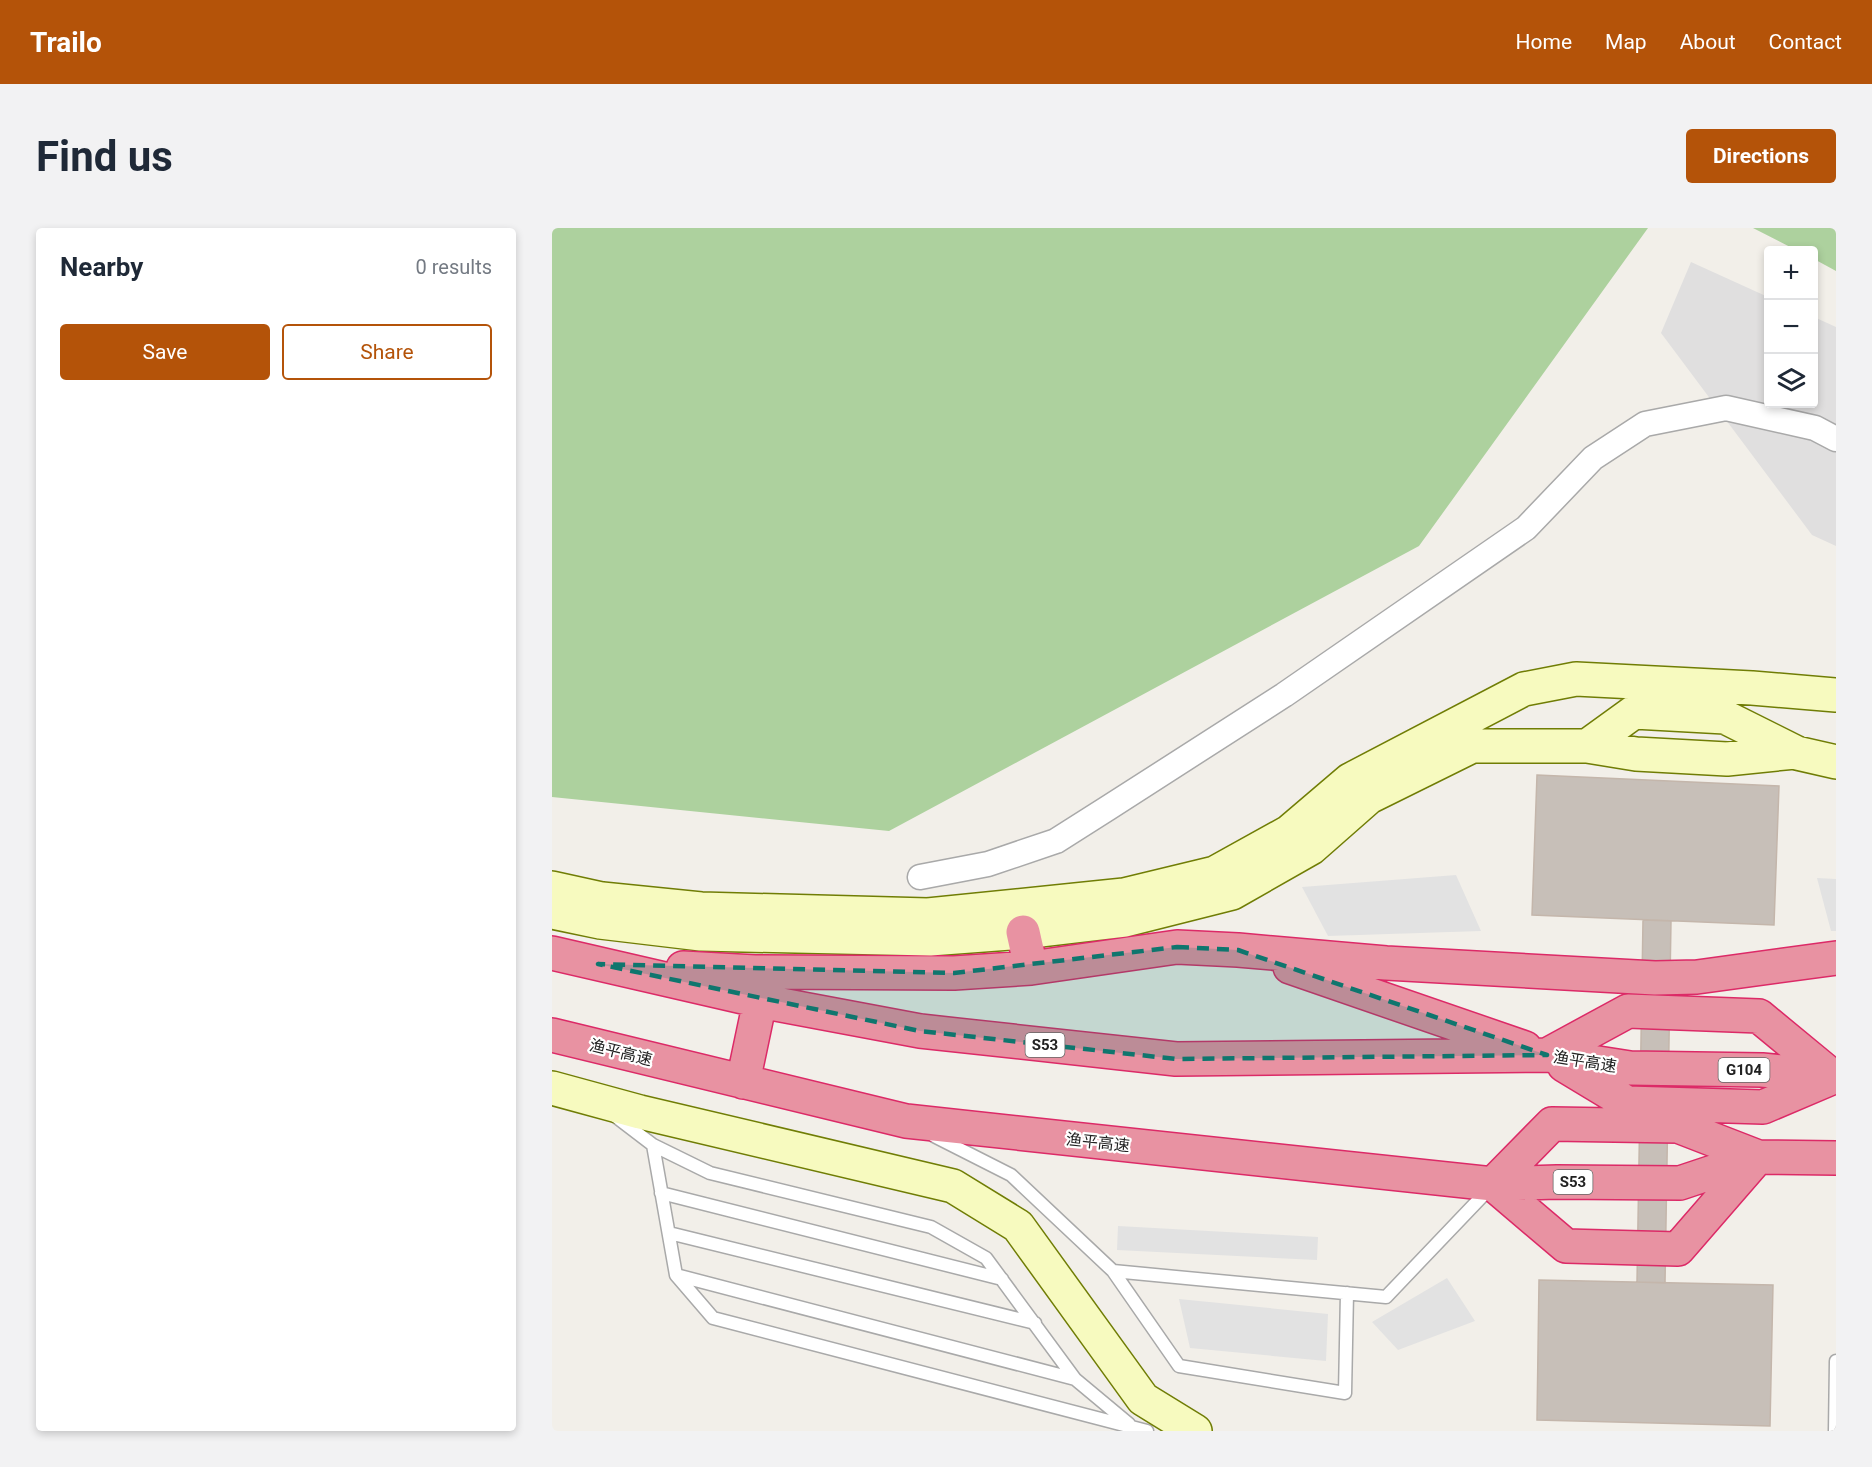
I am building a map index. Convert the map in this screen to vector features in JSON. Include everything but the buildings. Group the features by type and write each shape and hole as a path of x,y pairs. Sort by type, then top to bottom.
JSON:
{"highway":[{"path":"1023,932 1031,968"},
{"path":"598,964 767,972 954,973 1031,968 1177,947 1386,963 1655,978 1697,977 1836,958"},
{"path":"1238,950 1547,1055 1628,1011 1678,1249 1758,1157"},
{"name":"渔平高速","path":"552,953 760,1002 920,1031 1176,1059 1547,1055 1630,1068 1654,1127 1493,1184 906,1121 552,1035"},
{"path":"743,1082 760,1002"},
{"path":"1758,1157 1678,1126 1654,1127 1552,1124 1493,1184 1564,1224 1654,1127 1759,1016 1835,1077"},
{"name":"G104","path":"1654,1127 1762,1070 1835,1077"},
{"path":"1654,1127 1680,1184 1758,1157 1836,1158"}],"street":[{"path":"920,877 988,864 1056,841 1284,695 1526,528 1593,458 1645,424 1726,408 1815,428 1836,439"},
{"path":"552,912 600,922 701,922 928,915 1125,896 1215,873 1289,832 1350,780 1524,688 1575,679 1752,688 1836,695"},
{"path":"552,888 701,922 930,939 1023,932 1125,920 1232,892 1311,848 1369,797 1472,746 1587,746 1634,734 1726,738 1836,762"},
{"path":"552,1088 953,1186 1018,1227 1143,1399 1195,1431"}],"lane":[{"path":"592,1099 653,1144 710,1173 931,1227 986,1258 1075,1379 1132,1427"},
{"path":"906,1121 1011,1175 1113,1271 1179,1366 1345,1393 1347,1293"},
{"path":"653,1144 676,1275 713,1318 1147,1431"},
{"path":"1113,1271 1386,1296 1493,1184"},
{"path":"662,1193 1002,1279"},
{"path":"669,1233 1035,1323"},
{"path":"676,1275 1075,1379"},
{"path":"1835,1431 1836,1361"}],"highlighted area":[{"path":"1177,947 1238,950 1547,1055 1176,1059 920,1031 598,964 954,973"}],"shaded area":[{"path":"1691,262 1764,295 1764,408 1818,408 1818,319 1836,327 1836,546 1812,535 1661,333"},
{"path":"1456,875 1481,931 1328,936 1302,887"},
{"path":"1817,878 1836,879 1836,931 1831,931"},
{"path":"1118,1226 1318,1237 1317,1260 1117,1250"},
{"path":"1447,1278 1475,1321 1398,1350 1372,1322"},
{"path":"1179,1299 1328,1314 1326,1361 1190,1348"}],"green space":[{"path":"552,228 1648,228 1419,546 889,831 552,797"},
{"path":"1753,228 1836,228 1836,271 1818,261 1818,246 1788,246"}]}
